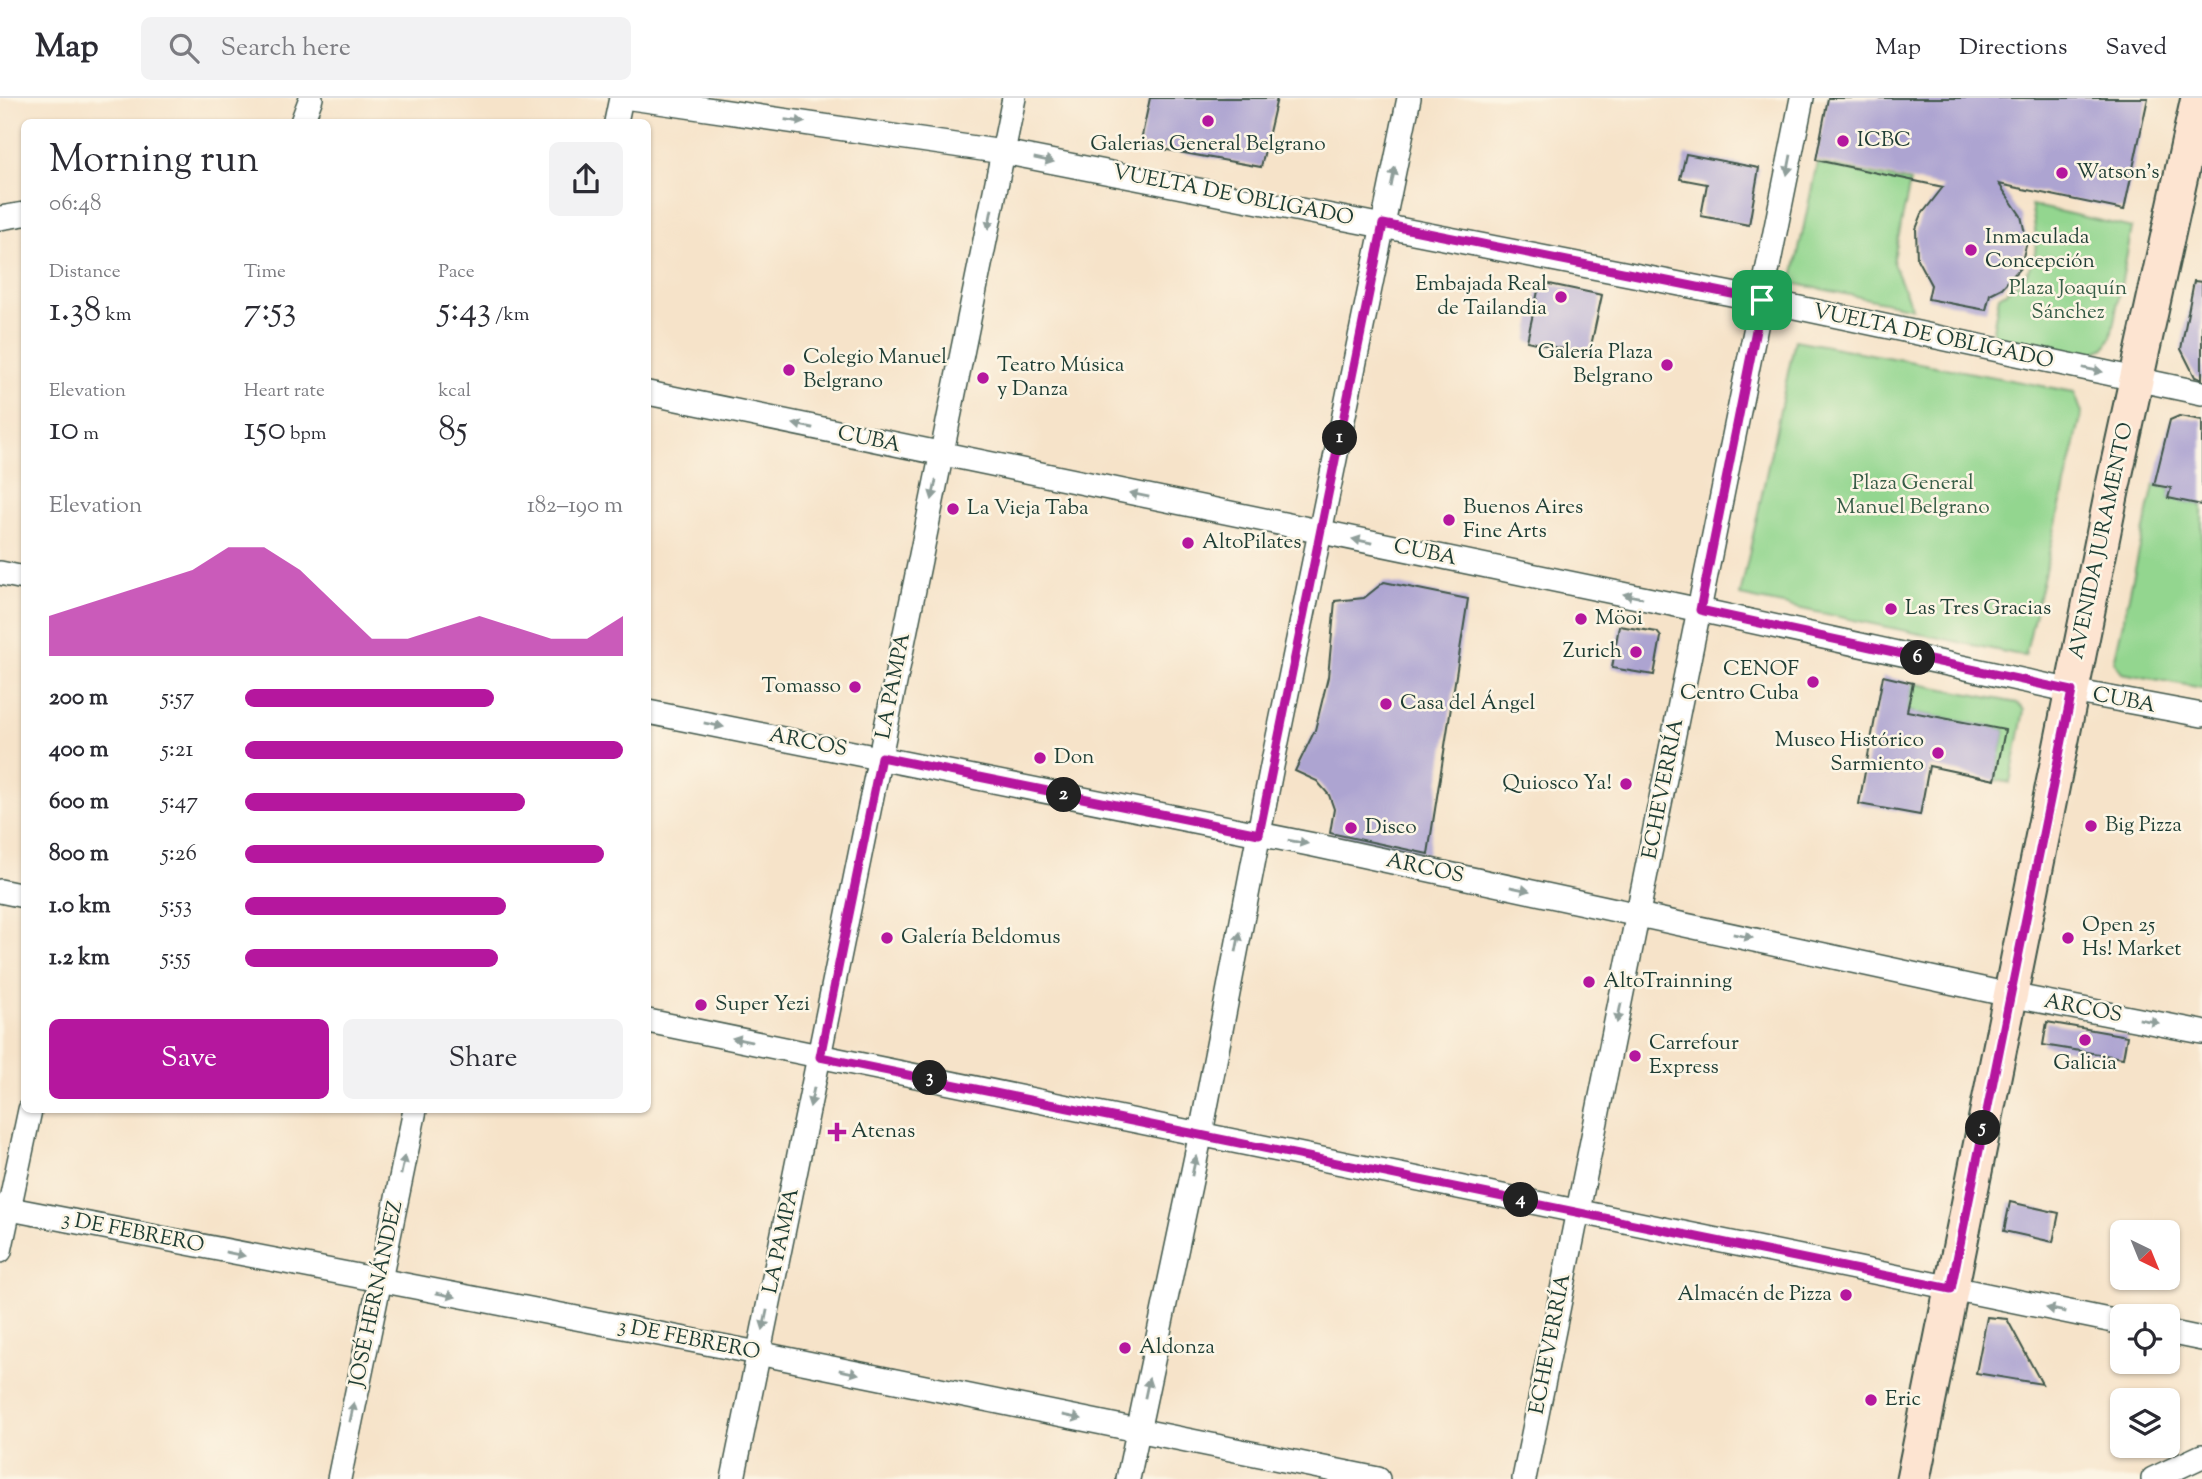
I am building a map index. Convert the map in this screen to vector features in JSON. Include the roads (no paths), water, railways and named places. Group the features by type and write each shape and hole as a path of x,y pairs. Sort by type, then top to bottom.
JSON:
{"main road":[{"name":"AVENIDA JURAMENTO","path":"1913,1479 2135,380 2198,98"}],"street":[{"path":"303,119 311,98"},
{"path":"617,119 621,98"},
{"name":"VUELTA DE OBLIGADO","path":"631,98 1003,152 1762,300 2202,393"},
{"name":"LA PAMPA","path":"733,1479 1014,98"},
{"path":"1128,1479 1201,1133 1409,98"},
{"name":"ECHEVERRÍA","path":"1524,1479 1802,98"},
{"path":"0,218 21,214"},
{"name":"CUBA","path":"651,394 1700,610 2072,691 2202,715"},
{"path":"0,573 21,577"},
{"name":"ARCOS","path":"651,713 1259,834 2010,995 2202,1032"},
{"path":"0,891 21,896"},
{"path":"651,1022 2110,1320"},
{"path":"0,1251 4,1208 29,1113"},
{"name":"JOSÉ HERNÁNDEZ","path":"339,1479 414,1113"},
{"name":"3 DE FEBRERO","path":"4,1208 758,1353 1378,1479"},
{"path":"2180,1334 2202,1339"},
{"path":"2153,1479 2202,1456"}],"place":[{"name":"Galerias General Belgrano","path":"1208,121"},
{"name":"ICBC","path":"1843,141"},
{"name":"Watson's","path":"2062,173"},
{"name":"Inmaculada Concepción","path":"1971,250"},
{"name":"Embajada Real de Tailandia","path":"1561,297"},
{"name":"Galería Plaza Belgrano","path":"1667,365"},
{"name":"Colegio Manuel Belgrano","path":"789,370"},
{"name":"Teatro Música y Danza","path":"983,378"},
{"name":"La Vieja Taba","path":"953,509"},
{"name":"Buenos Aires Fine Arts","path":"1449,520"},
{"name":"AltoPilates","path":"1188,543"},
{"name":"Las Tres Gracias","path":"1891,609"},
{"name":"Möoi","path":"1581,619"},
{"name":"Zurich","path":"1636,652"},
{"name":"CENOF Centro Cuba","path":"1813,682"},
{"name":"Tomasso","path":"855,687"},
{"name":"Casa del Ángel","path":"1386,704"},
{"name":"Museo Histórico Sarmiento","path":"1938,753"},
{"name":"Don","path":"1040,758"},
{"name":"Quiosco Ya!","path":"1626,784"},
{"name":"Big Pizza","path":"2091,826"},
{"name":"Disco","path":"1351,828"},
{"name":"Galería Beldomus","path":"887,938"},
{"name":"Open 25 Hs! Market","path":"2068,938"},
{"name":"AltoTrainning","path":"1589,982"},
{"name":"Super Yezi","path":"701,1005"},
{"name":"Galicia","path":"2085,1040"},
{"name":"Carrefour Express","path":"1635,1056"},
{"name":"Atenas","path":"837,1132"},
{"name":"Almacén de Pizza","path":"1846,1295"},
{"name":"Aldonza","path":"1125,1348"},
{"name":"Eric","path":"1871,1400"}],"park label":[{"name":"Plaza Joaquín Sánchez","path":"2068,301"},
{"name":"Plaza General Manuel Belgrano","path":"1913,496"}]}
